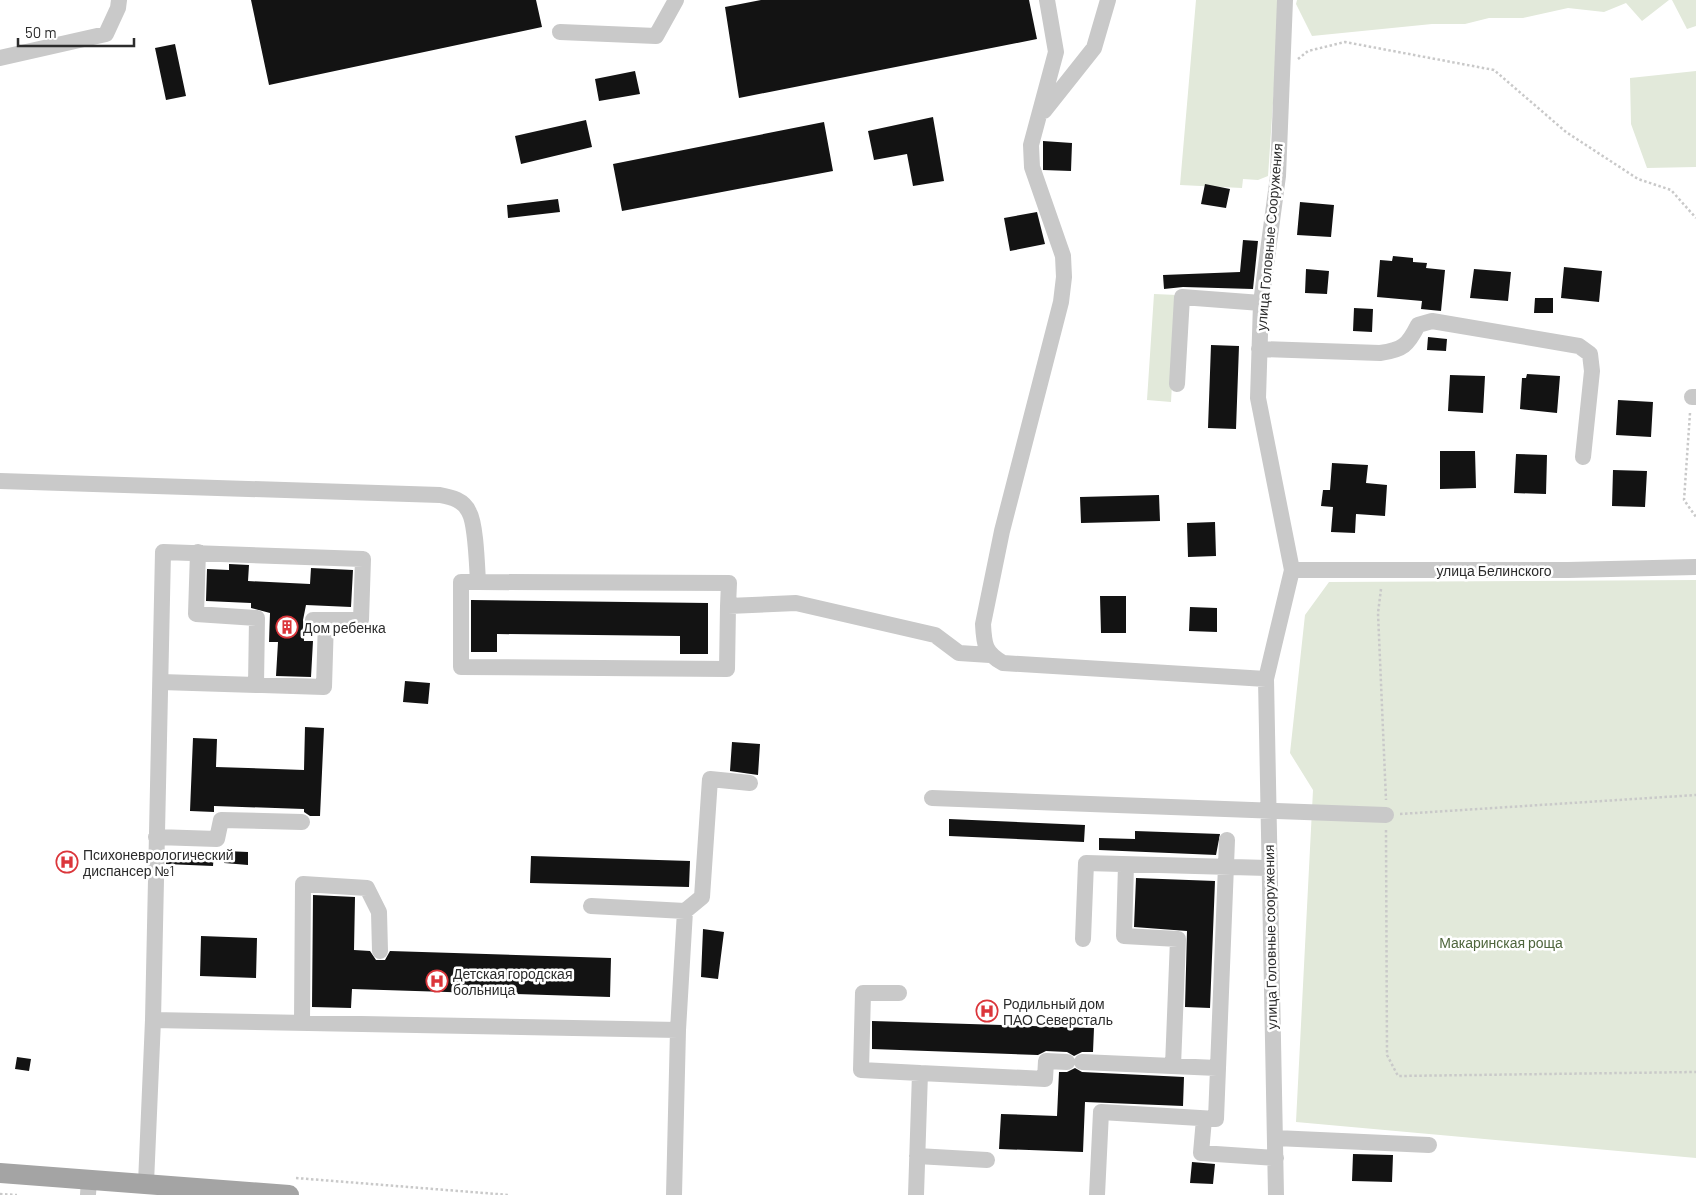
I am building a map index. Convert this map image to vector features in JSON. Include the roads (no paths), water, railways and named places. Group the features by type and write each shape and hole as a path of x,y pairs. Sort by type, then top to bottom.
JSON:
{"main road":[{"path":"0,1173 89,1187 146,1183 289,1195"}],"street":[{"path":"0,58 106,34 118,8 119,0"},
{"path":"560,32 656,36 676,0"},
{"path":"990,655 984,640 983,624 1002,531 1061,302 1064,276 1063,256 1032,167 1031,145 1056,52 1047,0"},
{"path":"1040,115 1094,48 1108,0"},
{"name":"улица Головные Сооружения","path":"1266,678 1292,570 1258,398 1261,303 1278,176 1280,75 1285,0"},
{"path":"1177,384 1182,297 1261,303"},
{"path":"1259,349 1380,353 1396,351 1410,341 1418,325 1432,321 1579,346 1590,354 1592,371 1583,457"},
{"path":"0,482 440,495 457,499 469,512 477,554 478,582"},
{"path":"146,1183 153,1020 163,552 363,559 361,620 320,620 324,687 161,682"},
{"path":"198,552 196,614 257,618 256,685"},
{"name":"улица Белинского","path":"1292,570 1559,570 1696,567"},
{"path":"461,582 729,584 728,606 727,669 461,667 461,582"},
{"path":"728,606 796,602 936,635 960,653 990,655 1004,663 1266,678"},
{"name":"улица Головные сооружения","path":"1266,678 1268,868 1276,1195"},
{"path":"591,906 685,911 702,897 710,779 750,783"},
{"path":"932,798 1386,815"},
{"path":"156,837 217,840 221,820 302,822"},
{"path":"1097,1195 1101,1112 1216,1120 1226,840"},
{"path":"1083,939 1086,863 1268,868"},
{"path":"1126,865 1124,936 1178,939 1173,1066"},
{"path":"302,1022 303,884 367,888 379,912 380,951"},
{"path":"674,1195 678,1030 685,911"},
{"path":"898,993 863,993 861,1070 1046,1079 1046,1061 1217,1068"},
{"path":"153,1020 678,1030"},
{"path":"916,1195 920,1073"},
{"path":"1204,1119 1201,1153 1276,1158"},
{"path":"1276,1138 1429,1145"},
{"path":"917,1156 987,1160"}],"place":[{"name":"Дом ребенка","path":"287,627"},
{"name":"Психоневрологический диспансер №1","path":"67,862"},
{"name":"Детская городская больница","path":"437,981"},
{"name":"Родильный дом ПАО Северсталь","path":"987,1011"}],"park label":[{"name":"Макаринская роща","path":"1501,942"}]}
